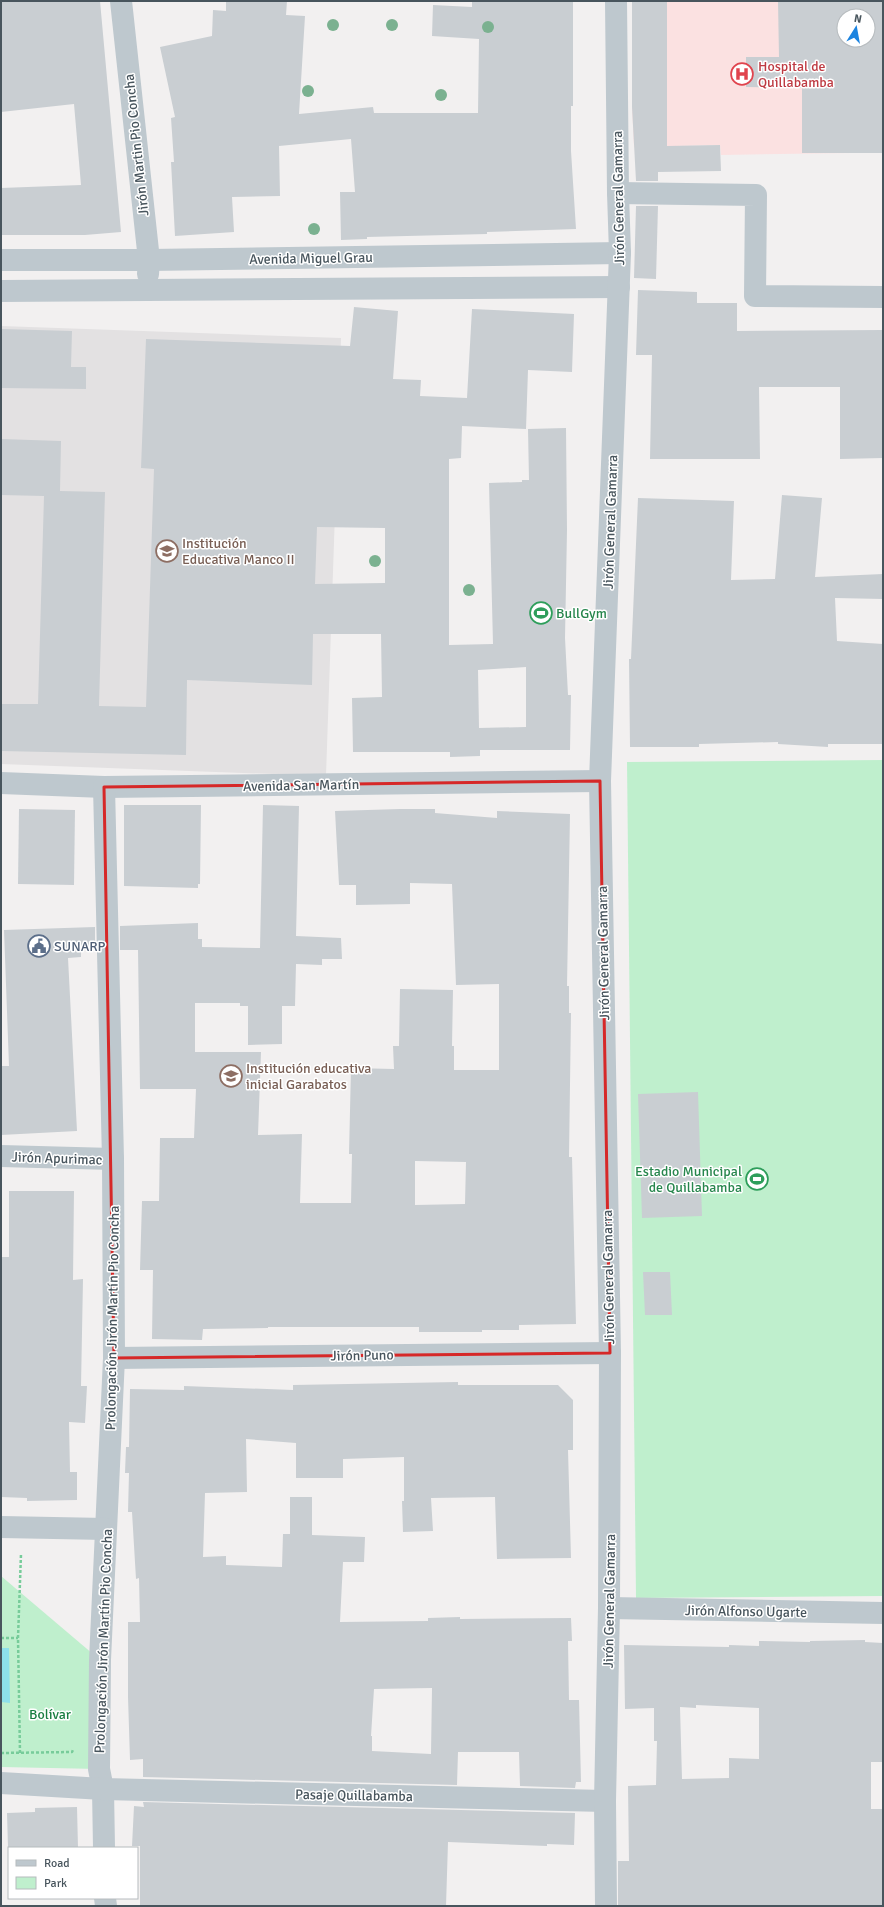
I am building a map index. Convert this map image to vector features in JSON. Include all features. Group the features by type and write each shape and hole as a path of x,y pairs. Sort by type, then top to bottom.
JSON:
{"street":[{"name":"Jirón Martin Pio Concha","path":"121,1 149,260 148,290"},
{"name":"Jirón General Gamarra","path":"606,1906 605,1801 609,1608 610,1353 600,781 620,253 616,1"},
{"path":"618,193 756,195 755,296 883,297"},
{"name":"Avenida Miguel Grau","path":"1,260 149,260 620,253"},
{"path":"1,291 619,287"},
{"name":"Avenida San Martín","path":"1,784 104,787 600,781"},
{"name":"Prolongación Jirón Martín Pio Concha","path":"104,787 113,1159 114,1358 100,1699 99,1769 103,1789 104,1847"},
{"name":"Jirón Apurimac","path":"1,1156 113,1159"},
{"name":"Jirón Puno","path":"114,1358 610,1353"},
{"path":"1,1527 106,1529"},
{"name":"Jirón Alfonso Ugarte","path":"609,1608 883,1613"},
{"name":"Pasaje Quillabamba","path":"1,1783 103,1789 605,1801"}],"path":[{"path":"20,1754 18,1638 21,1550"},
{"path":"1,1638 18,1638"},
{"path":"1,1753 20,1754 72,1752 74,1745"}],"highlighted area":[{"path":"600,781 610,1353 114,1358 104,787"}],"shaded area":[{"name":"Hospital de Quillabamba","path":"632,1 851,1 848,8 836,8 836,48 851,48 851,153 721,155 720,145 634,147 632,107"},
{"name":"Institución Educativa Manco II","path":"1,326 341,338 326,776 1,764"}],"green space":[{"name":"Estadio Municipal de Quillabamba","path":"883,760 883,1596 636,1598 627,762"},
{"name":"Bolívar","path":"1,1576 100,1660 99,1769 1,1767"}],"water":[{"path":"1,1648 9,1648 10,1703 1,1702"}],"building":[{"path":"1,1 100,1 121,232 85,235 1,235 1,188 81,185 74,104 1,112"},
{"path":"226,1 287,1 286,15 305,16 299,114 373,107 374,113 478,113 479,39 432,36 433,5 472,7 472,1 573,1 573,106 571,106 571,151 576,229 487,232 487,234 367,237 367,239 341,240 340,192 355,192 351,139 279,146 280,196 232,197 234,232 175,236 171,162 174,162 171,118 175,117 160,47 212,36 213,10 226,11"},
{"path":"632,1 667,1 667,146 720,145 721,171 658,172 658,181 636,181 632,107"},
{"name":"Hospital de Quillabamba","path":"778,1 883,1 883,153 802,153 802,88 746,87 746,57 779,57"},
{"path":"636,206 658,206 656,279 634,278"},
{"path":"638,290 697,292 697,303 737,303 737,331 883,330 883,458 840,459 840,387 759,387 760,459 650,459 652,355 636,355"},
{"path":"354,307 398,311 393,379 421,380 420,396 467,398 472,309 574,314 572,372 528,370 526,429 462,426 461,458 449,459 449,645 493,644 489,483 522,482 522,480 529,480 528,429 566,428 567,530 565,638 568,695 571,695 570,750 480,750 480,756 450,757 450,752 353,752 352,698 382,697 381,634 313,634 312,685 187,680 186,755 1,751 1,704 38,704 44,496 1,495 1,439 61,441 60,491 105,492 99,706 146,707 154,469 141,468 146,339 350,346","holes":["317,527 385,528 385,583 315,584","526,667 526,727 479,728 478,670"]},
{"path":"1,329 72,331 71,367 86,367 86,389 1,388"},
{"path":"782,495 822,498 815,577 883,574 883,599 835,598 837,641 883,644 883,744 828,744 828,747 778,744 778,742 699,744 699,747 630,747 629,659 631,659 638,498 734,501 731,580 775,579"},
{"path":"124,805 201,805 200,884 198,884 198,888 124,886"},
{"path":"263,805 299,806 296,936 341,938 342,959 322,959 322,965 296,964 295,1006 282,1006 282,1044 248,1045 248,1006 240,1006 240,1003 195,1003 195,1052 261,1052 258,1135 302,1134 300,1203 351,1203 352,1154 349,1154 351,1068 394,1069 393,1046 399,1046 400,989 453,990 452,1046 454,1046 454,1070 499,1070 499,984 456,985 452,884 410,883 410,904 356,905 356,885 339,885 335,811 435,809 435,813 497,818 497,811 570,814 567,986 569,986 569,1013 571,1013 569,1157 572,1157 576,1324 519,1325 519,1330 482,1330 482,1332 419,1332 419,1327 268,1327 203,1329 202,1340 152,1339 153,1270 140,1270 142,1201 159,1201 160,1138 194,1138 196,1089 140,1089 138,950 120,950 120,926 198,923 198,939 202,939 202,947 260,948","holes":["415,1161 466,1162 465,1204 415,1205"]},
{"path":"19,809 75,810 74,885 18,884"},
{"path":"95,927 95,950 81,950 81,957 68,958 77,1131 1,1135 1,1066 9,1066 4,930"},
{"path":"698,1092 702,1216 642,1218 638,1094"},
{"path":"9,1191 74,1191 73,1280 83,1279 81,1386 87,1386 85,1423 69,1422 70,1472 77,1472 77,1500 27,1501 27,1498 1,1497 1,1257 9,1257"},
{"path":"643,1272 670,1272 672,1315 645,1315"},
{"path":"458,1382 458,1385 558,1385 573,1400 573,1450 568,1450 571,1558 497,1559 495,1497 431,1498 433,1531 403,1532 402,1501 404,1501 404,1457 343,1459 343,1478 296,1478 296,1443 246,1439 247,1492 205,1493 203,1557 226,1556 226,1565 282,1567 283,1534 290,1534 290,1497 312,1497 312,1535 365,1537 364,1562 343,1562 340,1622 428,1621 428,1618 460,1617 460,1619 571,1618 572,1641 568,1641 569,1700 579,1700 581,1782 576,1782 575,1788 520,1786 519,1752 458,1752 457,1785 143,1777 143,1759 130,1760 128,1622 140,1622 139,1578 136,1579 132,1512 128,1512 129,1473 125,1473 126,1447 129,1447 130,1389 184,1390 184,1386 293,1390 293,1385","holes":["432,1688 431,1754 372,1751 371,1736 374,1689"]},
{"path":"865,1640 865,1642 883,1643 883,1762 871,1762 871,1809 883,1809 883,1906 618,1906 618,1861 629,1861 628,1786 656,1785 657,1741 654,1741 654,1708 625,1709 624,1645 729,1647 729,1645 759,1646 759,1641","holes":["696,1705 759,1708 759,1759 729,1758 729,1778 682,1779 680,1707 696,1708"]},
{"path":"143,1802 575,1813 574,1845 547,1844 547,1846 448,1842 446,1906 140,1906 140,1846 132,1846 134,1806 144,1807"},
{"path":"77,1807 78,1847 8,1848 7,1813 35,1812 35,1808"}],"place":[{"name":"Hospital de Quillabamba","path":"742,74"},
{"name":"Institución Educativa Manco II","path":"167,551"},
{"name":"BullGym","path":"541,613"},
{"name":"SUNARP","path":"39,946"},
{"name":"Institución educativa inicial Garabatos","path":"231,1076"},
{"name":"Estadio Municipal de Quillabamba","path":"757,1179"}]}
